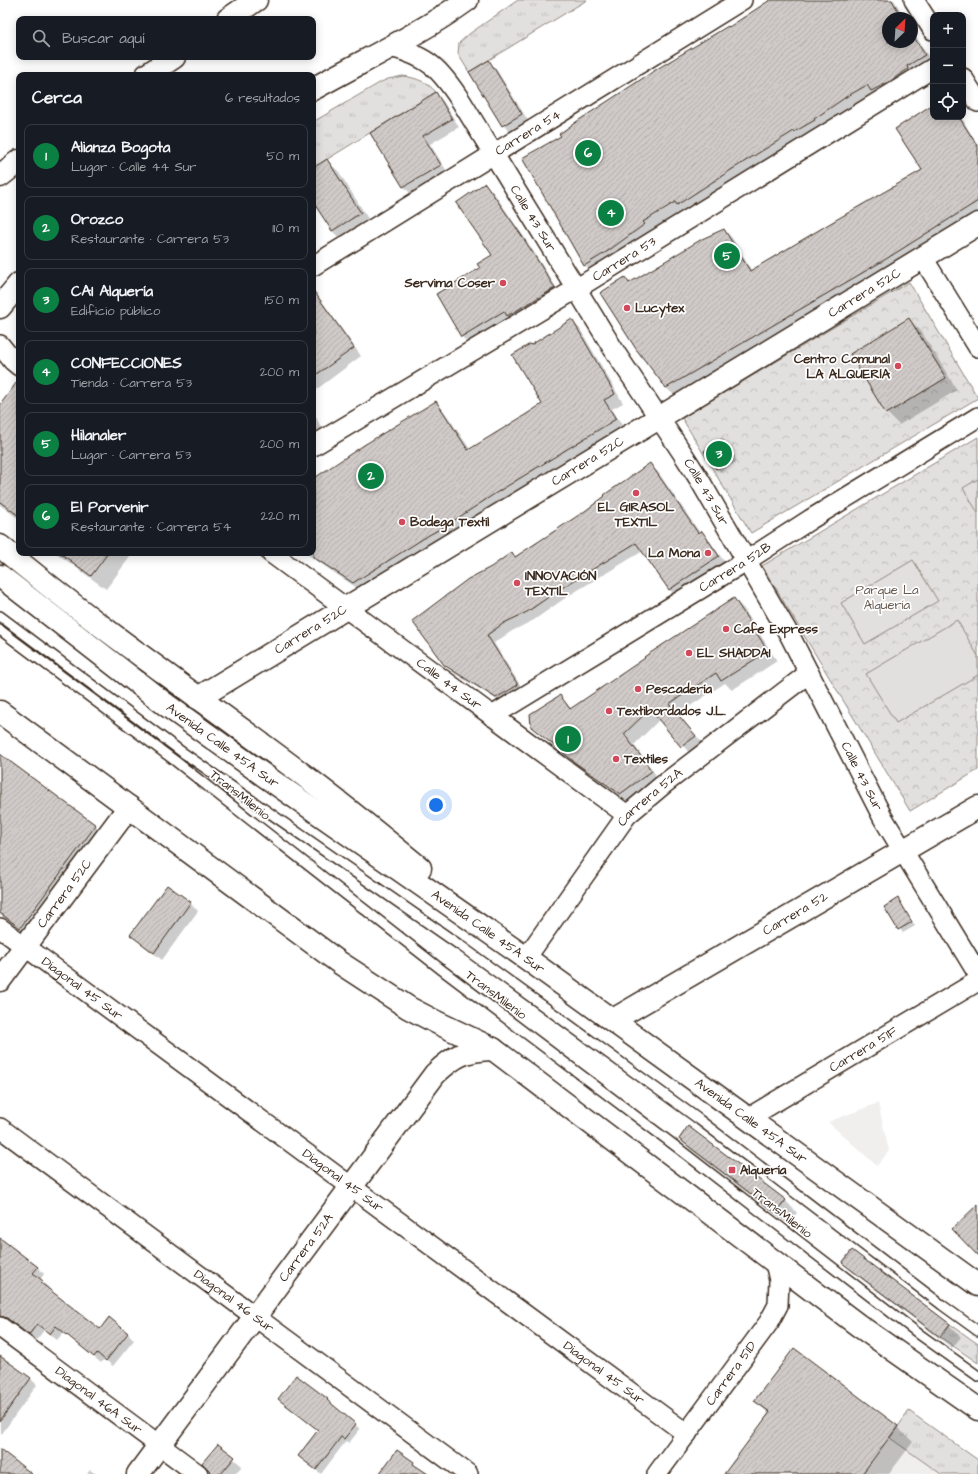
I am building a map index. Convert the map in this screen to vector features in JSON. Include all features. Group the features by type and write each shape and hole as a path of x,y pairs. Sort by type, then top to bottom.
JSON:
{"main road":[{"path":"232,16 256,0"},
{"path":"316,87 391,47 449,13 467,0"},
{"path":"152,72 170,60"},
{"path":"0,176 16,163"},
{"name":"Carrera 52C","path":"198,698 978,224"},
{"path":"0,307 16,288"},
{"path":"0,546 46,584 366,824 526,958"},
{"name":"Avenida Calle 45A Sur","path":"0,576 184,718 613,1020 978,1285"},
{"path":"0,712 334,958 415,1012 493,1049 858,1325 978,1409"},
{"name":"Carrera 52C","path":"0,980 129,807"},
{"name":"Carrera 52","path":"613,1020 978,807"},
{"name":"Carrera 52A","path":"138,1474 435,1074 455,1057 477,1050 493,1049"}],"street":[{"name":"Carrera 54","path":"316,264 742,0"},
{"path":"914,0 930,25"},
{"name":"Calle 43 Sur","path":"391,47 417,55 438,69 449,83 494,154 617,355 683,454 790,636 883,818 978,974"},
{"name":"Carrera 53","path":"316,444 576,289 930,70"},
{"path":"966,83 978,102"},
{"path":"923,258 978,346"},
{"path":"0,345 16,364"},
{"name":"Carrera 52B","path":"492,716 978,417"},
{"name":"Calle 44 Sur","path":"275,556 627,815"},
{"name":"Carrera 52A","path":"526,958 627,815 664,784 809,673"},
{"name":"Diagonal 45 Sur","path":"0,928 352,1186 686,1434"},
{"name":"Carrera 51F","path":"748,1118 978,980"},
{"name":"Diagonal 46 Sur","path":"0,1128 468,1474"},
{"name":"Carrera 51D","path":"657,1474 769,1322 778,1305 779,1280 775,1263"},
{"name":"Diagonal 46A Sur","path":"0,1327 198,1474"}],"lane":[{"name":"TransMilenio","path":"0,616 182,752 461,946 690,1113 978,1331"},
{"name":"TransMilenio","path":"0,630 174,760 442,970 678,1148 919,1334 978,1376"}],"shaded area":[{"path":"878,1103 889,1151 877,1166 828,1122"},
{"path":"890,1438 941,1474 862,1474"}],"green space":[{"path":"518,0 587,0 469,72 458,54 459,43 469,34"},
{"path":"403,76 413,78 421,81 436,92 316,166 316,120 388,79"},
{"path":"909,282 978,398 751,533 682,418"},
{"name":"Parque La Alquería","path":"978,437 978,770 910,811 762,566"},
{"path":"978,479 978,513 963,488"},
{"path":"913,560 938,601 865,644 841,603"},
{"path":"957,620 978,656 978,675 896,723 866,674"},
{"path":"950,1324 978,1344 978,1363 940,1337"},
{"path":"909,1411 978,1460 978,1474 941,1474 890,1438"}],"building":[{"path":"770,0 892,0 899,12 882,12 882,48 918,48 918,44 925,55 907,66 908,69 889,82 871,91 867,85 846,97 814,119 815,120 794,131 677,205 675,202 643,222 645,224 608,251 584,266 522,158 561,136 559,134 657,69 728,26 729,27"},
{"path":"489,60 522,114 502,126 469,72"},
{"path":"436,92 452,119 423,136 441,165 403,187 370,133"},
{"path":"930,106 930,120 961,120 978,147 978,201 886,259 666,388 636,349 600,293 625,277 629,283 702,239 724,229 750,271 922,170 895,129"},
{"path":"327,159 361,213 332,231 316,207 316,166"},
{"path":"485,183 522,236 555,288 507,316 504,311 461,337 436,294 480,268 477,264 492,255 456,203"},
{"path":"316,294 354,348 316,375"},
{"name":"Centro Comunal LA ALQUERÍA","path":"909,318 946,378 886,414 850,354"},
{"path":"572,319 615,394 604,400 616,419 353,583 313,557 316,556 316,477 364,445 436,401 468,450 542,404 512,355 530,344 531,345"},
{"path":"16,383 16,514 0,502 0,405"},
{"path":"722,439 734,457 716,469 704,451"},
{"path":"650,463 698,533 702,531 719,556 669,590 636,543 560,589 527,612 504,623 487,635 518,685 496,698 444,665 412,621 468,579 491,567 512,552 515,557 585,511 605,496 604,495"},
{"path":"64,556 106,556 91,576"},
{"path":"734,598 768,651 721,681 716,673 669,704 696,736 681,747 650,709 624,734 652,771 620,794 577,764 531,727 530,714 560,695 570,709 645,658 644,657"},
{"path":"0,754 96,825 20,928 0,913"},
{"path":"167,885 191,902 154,953 130,935"},
{"path":"898,898 912,922 898,930 884,907"},
{"name":"Alquería","path":"688,1126 786,1200 776,1213 679,1139"},
{"path":"978,1204 978,1256 952,1229"},
{"path":"0,1238 38,1267 33,1273 43,1281 41,1283 100,1329 109,1317 128,1333 106,1361 97,1353 94,1357 56,1326 50,1334 37,1324 29,1335 7,1318 0,1316"},
{"path":"852,1250 950,1324 940,1337 842,1263"},
{"path":"794,1348 898,1426 862,1474 724,1474 770,1412 754,1401"},
{"path":"0,1356 31,1378 0,1421"},
{"path":"296,1375 328,1399 327,1400 356,1424 344,1439 341,1437 316,1470 298,1456 318,1430 278,1399"},
{"path":"218,1444 235,1457 221,1474 213,1474 202,1463"},
{"path":"0,1449 32,1474 0,1474"},
{"path":"397,1450 414,1462 413,1464 428,1474 379,1474"}],"place":[{"name":"El Porvenir","path":"588,153"},
{"name":"CONFECCIONES","path":"611,213"},
{"name":"Hilanaler","path":"727,256"},
{"name":"Servima Coser","path":"503,283"},
{"name":"Lucytex","path":"627,308"},
{"name":"Centro Comunal LA ALQUERÍA","path":"898,366"},
{"name":"CAI Alquería","path":"719,454"},
{"name":"Orozco","path":"371,476"},
{"name":"EL GIRASOL TEXTIL","path":"636,493"},
{"name":"Bodega Textil","path":"402,522"},
{"name":"La Mona","path":"708,553"},
{"name":"INNOVACIÓN TEXTIL","path":"517,583"},
{"name":"Cafe Express","path":"726,629"},
{"name":"EL SHADDAI","path":"689,653"},
{"name":"Pescadería","path":"638,689"},
{"name":"Textibordados J.L.","path":"609,711"},
{"name":"Alianza Bogota","path":"568,739"},
{"name":"Textiles","path":"616,759"},
{"name":"Alquería","path":"732,1170"}]}
